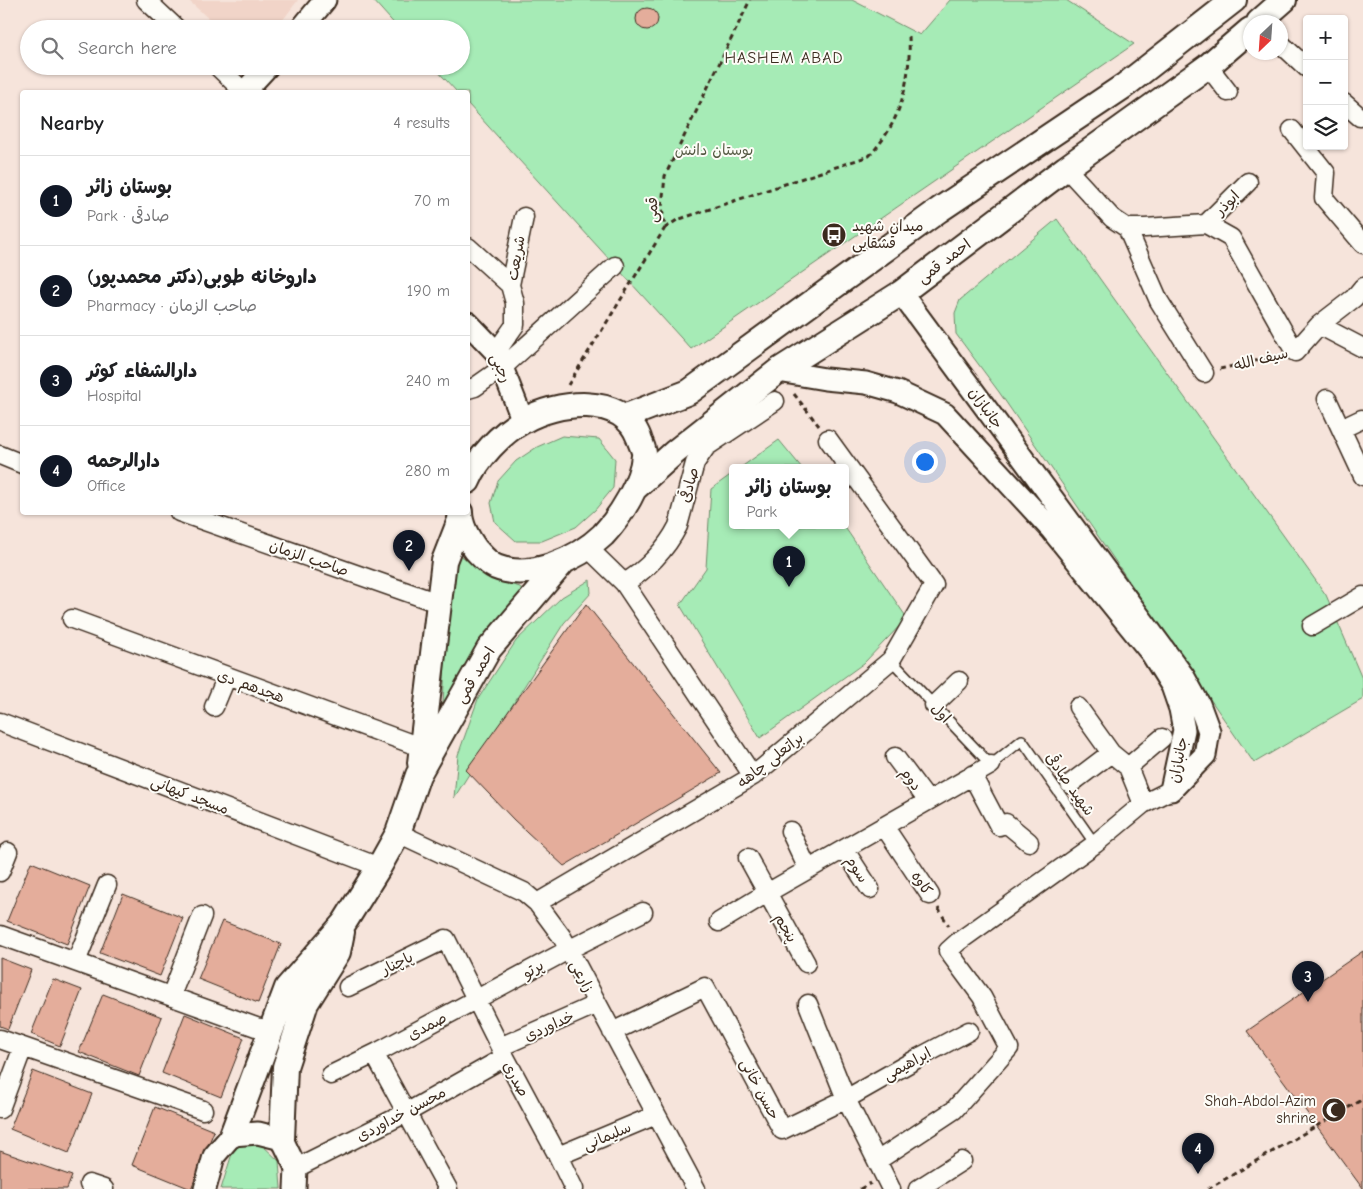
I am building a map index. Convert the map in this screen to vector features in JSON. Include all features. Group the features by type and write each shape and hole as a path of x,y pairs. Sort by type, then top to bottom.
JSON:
{"main road":[{"path":"624,417 689,392 939,210 1124,86 1234,0"},
{"path":"1267,15 1284,0"},
{"name":"احمد قمی","path":"635,488 675,452 778,370 901,293 1066,168 1208,66 1243,36"},
{"path":"460,516 470,542 484,560 496,567 516,572 537,570 564,561 602,536 621,514 635,488 644,454 636,432 624,417 605,407 585,404 554,408 523,421 494,443 482,457 470,478"},
{"name":"احمد قمی","path":"426,750 438,603 444,561 460,516"},
{"name":"احمد قمی","path":"344,923 379,868 398,832 426,750 489,648 564,561"},
{"path":"232,1135 287,988 344,923"},
{"path":"282,1140 285,1067 306,1003 338,952 344,923"}],"street":[{"path":"146,0 167,20"},
{"path":"308,20 325,0"},
{"path":"1288,51 1303,64"},
{"path":"1208,66 1228,92"},
{"path":"227,75 243,90"},
{"path":"247,90 260,75"},
{"path":"1346,105 1360,117"},
{"path":"1292,130 1303,140"},
{"path":"1311,150 1326,172 1324,198 1363,244"},
{"path":"1066,168 1112,218 1127,228 1158,300 1204,373"},
{"name":"ابوذر","path":"1206,224 1248,182"},
{"name":"شریعت","path":"499,360 515,324 515,303 510,285 524,217"},
{"path":"1127,228 1206,224 1231,238 1295,352"},
{"path":"470,249 510,285"},
{"path":"470,388 475,387 499,360 616,266"},
{"name":"سیف الله","path":"1295,352 1319,325 1354,298 1363,286"},
{"name":"جانبازان","path":"901,293 1184,677 1199,704 1209,731 1205,755 1171,790"},
{"name":"رجبی","path":"470,325 499,360 523,421"},
{"path":"1319,325 1363,348"},
{"name":"جانبازان","path":"778,370 825,379 866,383 898,392 944,414 1051,529 1152,654 1172,686 1180,708 1184,730 1171,790"},
{"path":"1327,398 1363,476"},
{"name":"صادقی","path":"624,584 644,569 674,535 699,455 706,447 775,401"},
{"path":"1341,429 1362,418"},
{"name":"براتعلی چاهه","path":"828,439 846,464"},
{"path":"0,455 20,463"},
{"name":"براتعلی چاهه","path":"537,903 753,776 891,660 934,585 849,468"},
{"name":"صاحب الزمان","path":"188,515 438,603"},
{"path":"587,547 624,584 753,776"},
{"path":"1312,626 1363,596"},
{"name":"هجدهم دی","path":"72,619 426,750"},
{"path":"214,707 227,676"},
{"path":"934,705 959,681"},
{"path":"1078,707 1111,753 1128,767 1143,804"},
{"name":"مسجد کیهانی","path":"0,722 379,868"},
{"path":"1128,767 1162,738"},
{"path":"1070,784 1111,753"},
{"name":"دوم","path":"895,757 928,801"},
{"path":"719,922 991,765"},
{"path":"972,776 999,826 1006,823 1029,842"},
{"path":"877,1161 954,1110 1009,1048 982,997 948,951 1095,844 1143,804 1171,790"},
{"name":"کاوه","path":"884,826 930,895"},
{"path":"790,831 808,869"},
{"name":"زارعی","path":"398,832 524,892 537,903 562,937 696,1189"},
{"name":"سوم","path":"844,849 870,889"},
{"path":"0,872 8,852"},
{"name":"پنجم","path":"748,858 806,963"},
{"path":"76,962 107,885"},
{"name":"پرتو","path":"477,1000 568,950 643,912"},
{"path":"171,996 202,916"},
{"path":"0,935 256,1027 272,1030"},
{"name":"پاچنار","path":"348,988 446,939 477,1000"},
{"name":"حسن خانی","path":"612,1032 705,987 782,1130 846,1099"},
{"name":"صمدی","path":"331,1075 477,1000"},
{"name":"صدری","path":"477,1000 502,1052 574,1189"},
{"name":"خداوردی","path":"502,1052 597,1004"},
{"path":"808,1004 846,1099 891,1189"},
{"name":"ابراهیمی","path":"846,1099 969,1031"},
{"path":"0,1039 202,1110"},
{"path":"0,1109 22,1047"},
{"path":"378,1052 375,1058 448,1189"},
{"name":"محسن خداوردی","path":"295,1179 406,1113 502,1052"},
{"name":"سلیمانی","path":"558,1156 656,1115"},
{"path":"204,1189 214,1156 232,1135 258,1133 282,1140 295,1179"},
{"path":"918,1189 962,1161"}],"lane":[{"name":"اول","path":"891,660 991,765"},
{"name":"شهید صادقی","path":"991,765 1022,740 1095,844"}],"path":[{"name":"قمی","path":"554,408 665,228 662,207 666,176 750,0"},
{"path":"665,228 676,220 868,156 886,134 901,104 910,60 909,36"},
{"name":"سیف الله","path":"1204,373 1295,352"},
{"path":"775,401 788,392 794,394 828,439"},
{"name":"کاوه","path":"930,895 958,942"},
{"path":"1208,1189 1363,1100"}],"shaded area":[{"path":"188,0 298,0 283,20 210,20"}],"green space":[{"name":"بوستان دانش","path":"373,0 852,0 920,35 950,0 1066,0 1134,44 691,349 470,106 470,90 455,90 441,75 470,75 470,20 391,20"},
{"path":"1057,219 1326,595 1363,681 1363,699 1254,763 999,392 956,334 955,313 960,300"},
{"path":"562,436 599,439 615,459 613,488 595,510 576,527 542,541 516,541 495,522 491,503 498,481 516,461 537,447"},
{"path":"779,440 799,464 746,464"},
{"path":"729,476 729,529 846,529 907,618 864,663 760,738 680,605 706,568 711,489"},
{"path":"460,555 482,573 520,587 523,593 479,647 443,704 448,609"},
{"path":"590,580 591,593 564,623 454,798 458,755 478,699 516,641 562,597"},
{"path":"260,1143 279,1161 281,1189 221,1189 234,1147"}],"building":[{"path":"647,8 655,11 658,19 655,27 647,30 639,27 636,19 639,11"},
{"path":"586,604 721,773 564,866 514,820 466,770"},
{"path":"31,862 90,886 67,944 7,921"},
{"path":"123,894 183,918 160,976 100,953"},
{"path":"222,921 281,944 258,1003 198,979"},
{"name":"Shah-Abdol-Azim shrine","path":"1363,951 1363,1189 1247,1031"},
{"path":"0,958 31,970 8,1029 0,1026"},
{"path":"53,979 82,990 60,1046 31,1034"},
{"path":"103,994 162,1017 139,1076 79,1052"},
{"path":"185,1014 244,1038 221,1097 162,1073"},
{"path":"33,1071 92,1094 69,1153 10,1129"},
{"path":"155,1107 214,1131 191,1189 132,1165"},
{"path":"0,1151 72,1176 67,1189 0,1189"}],"place":[{"name":"میدان شهید قشقایی","path":"834,235"},
{"name":"داروخانه طوبی(دکتر محمدپور)","path":"409,571"},
{"name":"بوستان زائر","path":"789,587"},
{"name":"دارالشفاء کوثر","path":"1308,1002"},
{"name":"Shah-Abdol-Azim shrine","path":"1334,1110"},
{"name":"دارالرحمه","path":"1198,1174"}],"district":[{"name":"HASHEM ABAD","path":"784,58"}]}
